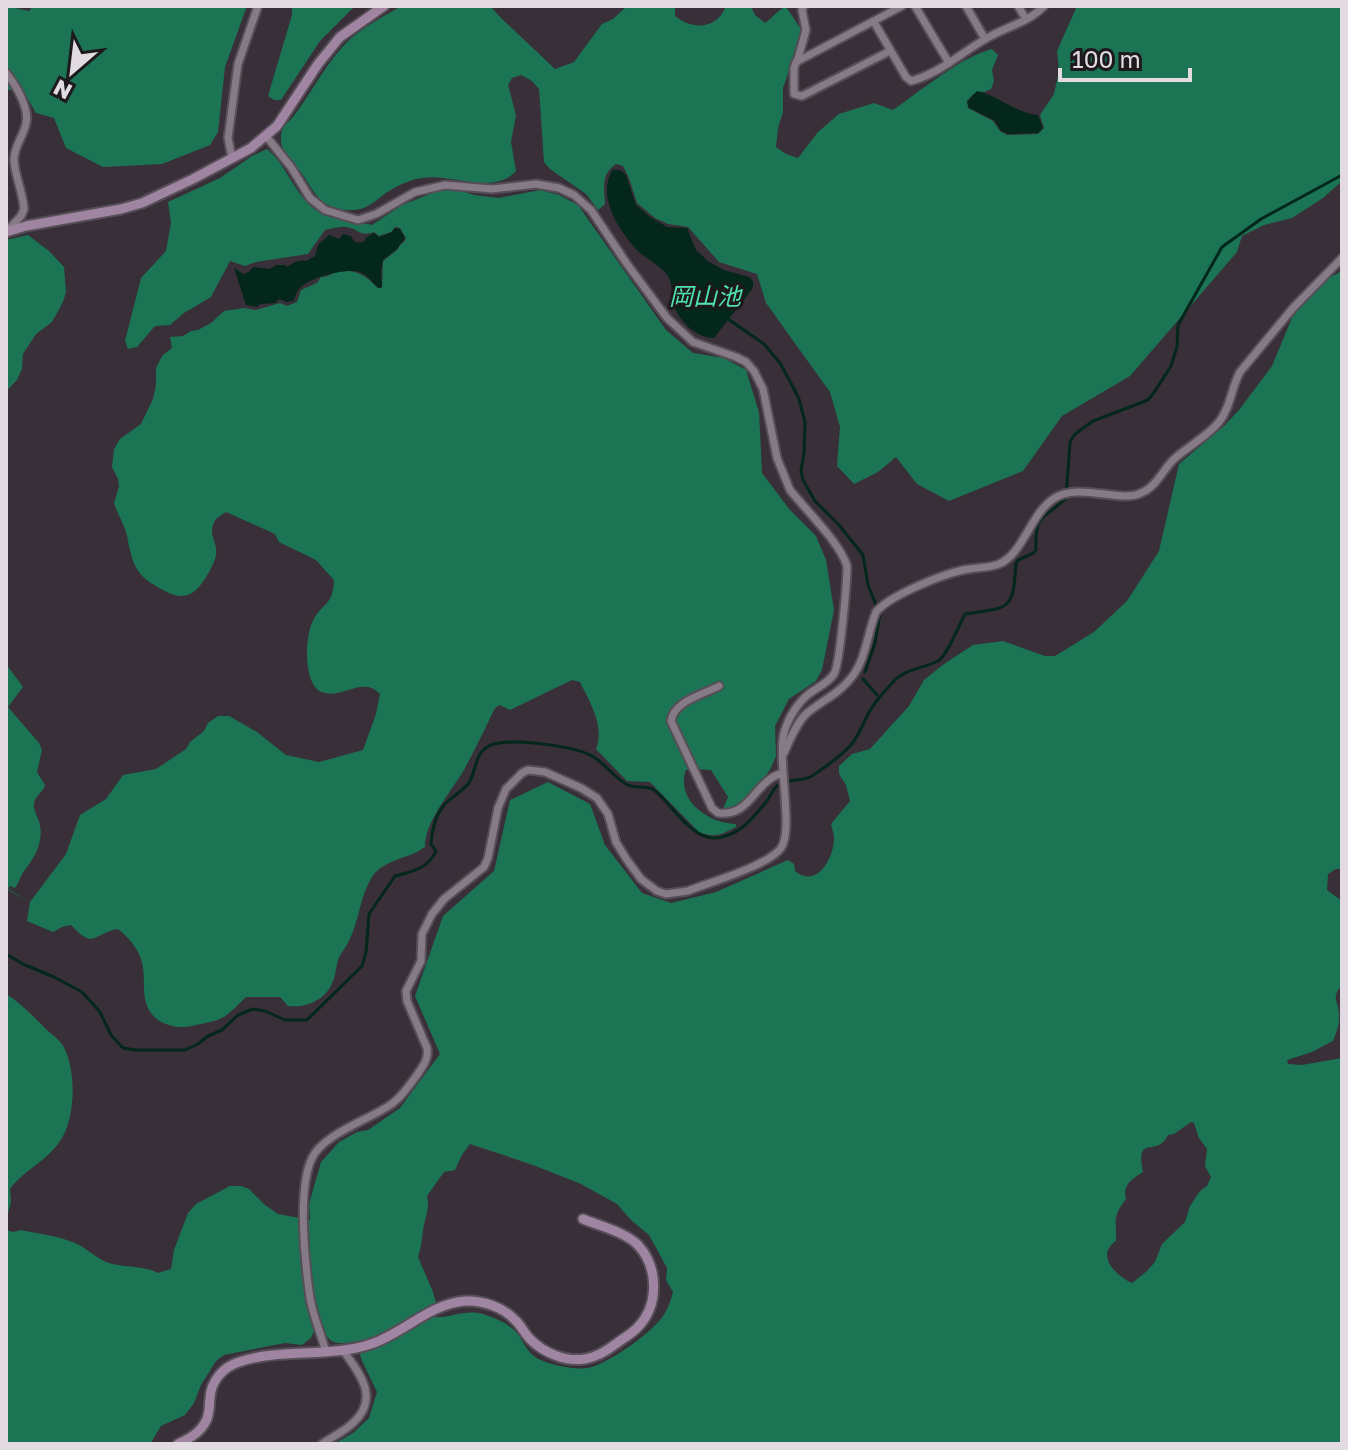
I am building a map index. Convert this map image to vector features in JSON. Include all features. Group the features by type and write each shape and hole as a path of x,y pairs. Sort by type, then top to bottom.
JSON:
{"street":[{"path":"232,158 228,138 238,64 258,6"},
{"path":"6,232 142,203 251,148 288,111 328,50 354,26 384,6"},
{"path":"804,6 806,30 794,68 793,91 797,96 890,51"},
{"path":"796,62 902,6"},
{"path":"915,6 949,63"},
{"path":"966,6 985,39"},
{"path":"1018,6 1026,19"},
{"path":"874,22 911,81 949,63 985,39 1034,17 1044,6"},
{"path":"6,73 23,102 28,121 14,151 24,209 6,232"},
{"path":"266,136 291,167 310,198 325,210 358,220 376,214 415,192 445,185 502,189 536,184 568,191 583,202 667,318 693,342 736,357 754,371 763,389 774,446 785,481 836,545 847,566 836,672 795,709 785,730 782,758 786,832 781,848 764,862 688,891 666,894 648,886 627,860 616,842 608,814 597,798 536,770 522,773 506,789 498,808 484,867 444,899 422,934 421,961 406,991 407,1001 427,1048 425,1063 394,1102 330,1138 310,1161 304,1201 304,1239 311,1301 326,1352"},
{"path":"782,758 805,715 845,686 854,675 860,665 873,620 882,605 936,579 967,569 988,568 1003,563 1013,553 1036,516 1054,498 1066,494 1128,496 1145,492 1172,461 1218,423 1230,404 1234,383 1240,372 1293,308 1342,258"},
{"path":"719,686 678,706 671,716 712,808 718,813 735,812 773,776 783,779"},
{"path":"178,1444 201,1429 209,1414 214,1383 231,1365 263,1357 343,1350 375,1343 441,1307 460,1302 489,1305 509,1315 537,1346 553,1355 573,1360 602,1353 636,1329 644,1319 654,1292 654,1277 638,1245 583,1219"},
{"path":"322,1444 355,1422 367,1403 363,1381 343,1350"}],"green space":[{"path":"6,6 29,11 33,6 247,6 225,67 218,132 210,145 162,164 103,167 66,148 54,118 36,113 25,94 6,89"},
{"path":"292,6 355,6 320,41 281,100 274,100 268,96"},
{"path":"401,6 490,6 555,69 574,62 602,24 627,6 675,6 675,16 696,25 717,20 726,6 751,6 755,15 765,23 786,7 801,29 783,88 783,112 776,147 798,158 818,132 839,114 874,103 893,110 954,67 992,49 998,55 992,70 994,81 991,89 976,92 967,101 968,108 993,121 1007,135 1038,134 1044,128 1040,115 1054,94 1059,71 1057,51 1077,6 1342,6 1342,181 1292,218 1264,225 1242,236 1237,252 1130,376 1062,416 1023,471 949,501 917,484 896,457 878,472 854,484 837,466 840,427 830,392 766,303 757,274 719,262 688,227 655,218 637,203 623,166 616,164 608,172 604,181 605,204 598,210 586,194 544,162 539,89 521,75 512,78 508,85 516,115 511,142 516,171 507,178 484,183 434,177 419,179 389,191 365,208 354,210 331,207 317,196 283,149 282,130 346,43"},
{"path":"267,149 312,207 333,217 372,225 402,205 448,187 499,198 540,190 559,195 578,205 666,330 693,353 724,358 746,370 759,412 762,473 790,510 816,536 826,560 834,610 822,670 816,681 789,699 775,726 776,756 771,768 742,805 728,811 723,809 728,797 711,770 686,770 685,791 697,808 715,820 736,824 736,827 718,835 699,832 650,782 627,781 596,749 598,723 580,682 572,680 510,710 500,705 495,708 464,770 434,817 425,847 383,866 372,877 348,943 339,957 330,988 321,998 309,1004 288,1006 280,997 246,997 217,1020 185,1027 164,1024 149,1010 141,959 135,946 122,932 118,929 90,939 71,925 53,932 27,921 30,902 66,854 80,815 106,799 123,775 156,769 186,749 218,716 229,716 257,732 286,755 319,762 363,750 380,694 366,687 329,694 316,688 307,660 308,639 315,616 331,596 334,580 316,560 279,542 275,534 226,512 214,523 212,533 216,557 196,590 180,596 146,579 135,565 114,503 119,486 112,467 114,449 120,439 141,424 153,399 156,368 162,356 172,348 170,337 198,330 224,311 256,310 280,303 287,306 297,302 301,290 317,283 321,277 341,271 359,273 382,288 383,261 406,238 400,228 395,227 379,236 374,232 365,234 339,227 325,230 308,254 245,266 230,261 211,297 170,325 155,326 137,347 128,349 125,341 141,278 166,251 171,223 168,202 220,178"},
{"path":"28,235 64,267 66,292 52,322 36,334 23,354 17,380 6,391 6,240"},
{"path":"1342,271 1342,869 1328,874 1327,890 1342,901 1342,985 1336,997 1339,1018 1333,1041 1287,1060 1288,1064 1302,1065 1342,1058 1342,1444 334,1444 353,1433 369,1418 377,1392 356,1341 335,1342 321,1328 315,1329 311,1338 302,1345 285,1343 224,1355 216,1361 185,1415 161,1426 150,1444 6,1444 6,1230 64,1239 109,1263 158,1273 171,1269 174,1250 188,1213 196,1204 230,1186 249,1189 278,1214 310,1220 309,1204 321,1162 339,1142 368,1130 400,1108 440,1054 415,996 443,916 494,871 510,800 548,782 590,804 605,845 642,893 671,903 716,892 788,860 794,864 795,871 803,876 817,874 831,854 834,838 831,824 850,801 839,766 852,754 870,749 909,706 924,680 973,645 1003,641 1045,656 1055,656 1094,632 1127,601 1159,551 1179,464 1239,410 1272,366 1294,313 1327,279","holes":["1191,1122 1207,1149 1205,1166 1211,1177 1190,1206 1185,1222 1162,1244 1155,1262 1132,1283 1114,1270 1107,1252 1116,1241 1117,1216 1126,1199 1127,1186 1143,1172 1141,1160 1144,1149 1158,1145 1168,1135","470,1144 581,1184 617,1204 649,1235 667,1268 666,1280 673,1292 660,1320 616,1355 582,1368 560,1366 539,1359 513,1329 488,1316 470,1312 434,1317 432,1309 436,1303 418,1257 428,1209 427,1196 444,1172 455,1170"]},
{"path":"6,664 23,687 8,707 42,750 37,772 45,785 34,806 41,832 39,844 15,888 10,886 8,889 30,902 8,890 6,892"},
{"path":"6,994 62,1044 70,1066 73,1093 69,1120 60,1141 10,1189 11,1202 6,1221"}],"water":[{"path":"977,91 1021,111 1038,115 1043,128 1038,133 1008,134 1001,131 994,120 969,108 967,102"},
{"name":"岡山池","path":"613,169 626,175 636,205 650,217 667,227 687,228 696,250 709,262 753,281 753,288 714,338 701,335 683,322 673,303 669,278 636,249 616,222 607,190"},
{"path":"395,228 400,229 405,238 383,260 382,287 378,288 362,273 345,271 304,285 294,301 279,299 257,307 246,305 234,268 244,274 253,267 287,267 315,256 318,245 329,235 339,239 343,234 351,236 361,243 374,233 379,237"}],"waterway":[{"path":"6,954 82,992 100,1012 111,1035 123,1048 185,1050 222,1030 238,1015 253,1009 285,1020 307,1020 362,966 369,914 395,876 419,868 433,857 436,851 431,844 439,812 468,784 477,760 487,747 507,742 537,743 588,754 626,784 654,790 697,833 706,837 723,837 745,826 777,786 812,776 846,750 856,738 873,705 894,681 941,658 965,614 992,610 1006,604 1013,591 1016,563 1036,550 1039,522 1066,498 1070,442 1075,434 1093,421 1148,400 1171,366 1177,347 1178,325 1222,247 1261,219 1342,175"},
{"path":"728,319 764,344 780,363 792,385 805,422 803,480 815,501 863,555 868,585 876,605"},
{"path":"865,672 875,643 880,613"},
{"path":"863,679 877,695"}]}
